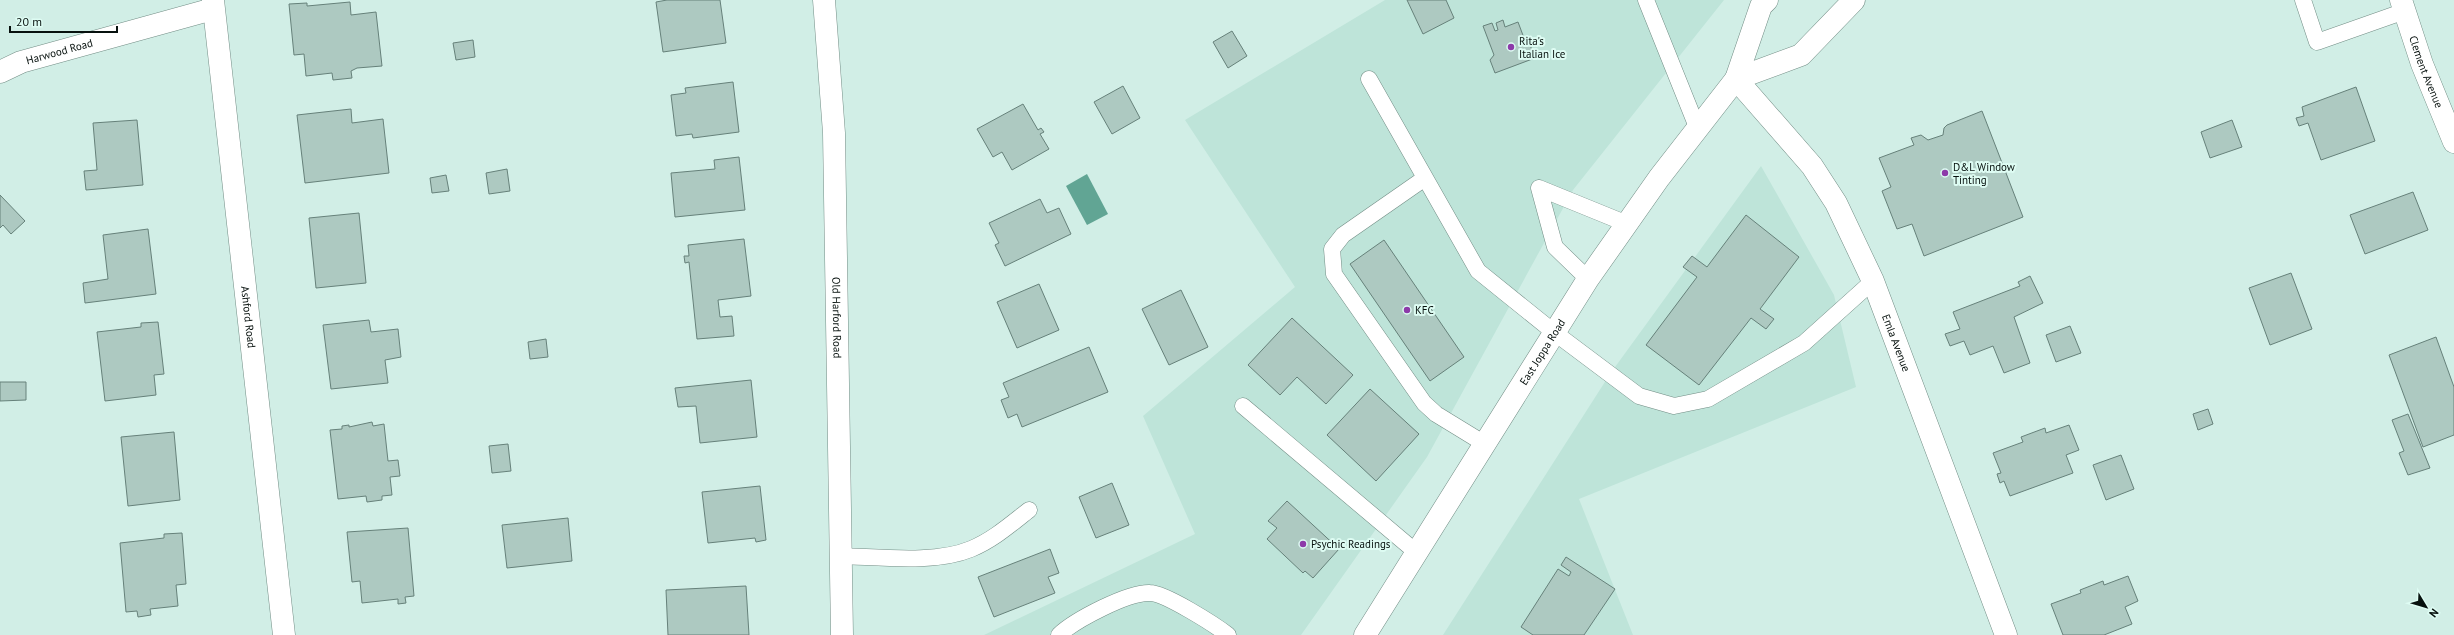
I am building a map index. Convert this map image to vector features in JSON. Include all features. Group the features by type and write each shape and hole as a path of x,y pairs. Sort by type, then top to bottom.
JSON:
{"street":[{"name":"Old Harford Road","path":"824,0 834,134 842,635"},
{"name":"East Joppa Road","path":"1365,635 1588,279 1625,223 1697,127 1736,79 1761,6 1767,0"},
{"path":"1736,79 1800,55 1854,0"},
{"name":"Harwood Road","path":"0,72 21,62 213,5"},
{"name":"Ashford Road","path":"213,5 284,635"},
{"name":"Clement Avenue","path":"2403,6 2422,64 2454,142"},
{"name":"Emla Avenue","path":"1736,79 1812,166 1836,203 1873,281 2006,635"}],"lane":[{"path":"1646,0 1654,8 1697,127"},
{"path":"2303,0 2317,42 2403,6"},
{"path":"1369,79 1478,271 1555,333 1639,396 1674,406 1708,399 1804,343 1873,281"},
{"path":"1425,178 1343,235 1332,249 1334,274 1424,404 1436,414 1485,444"},
{"path":"1588,279 1555,247 1539,188 1625,223"},
{"path":"1243,406 1416,552"},
{"path":"841,556 948,556 971,549 998,534 1029,510"},
{"path":"1059,635 1071,624 1115,602 1150,593 1168,599 1228,635"}],"shaded area":[{"path":"1385,0 1724,0 1573,190 1427,457 1301,635 984,635 1195,534 1143,416 1295,287 1185,120"},
{"path":"1761,166 1834,295 1856,387 1579,499 1633,635 1443,635 1610,374"},
{"path":"1087,174 1108,214 1087,225 1066,186"}],"building":[{"path":"667,0 720,0 726,43 663,52 656,2"},
{"path":"1407,0 1446,0 1454,18 1423,34"},
{"path":"350,2 351,15 376,12 382,66 357,68 351,71 352,78 333,80 332,73 306,76 304,54 294,55 289,4 307,3 307,6"},
{"name":"Rita's Italian Ice","path":"1503,20 1505,27 1518,22 1524,38 1527,37 1535,58 1495,73 1490,60 1494,55 1483,26 1492,23 1495,31 1498,30 1496,23"},
{"path":"1232,31 1247,56 1228,68 1213,42"},
{"path":"473,40 475,57 456,60 453,43"},
{"path":"733,82 739,132 693,138 692,134 676,136 671,95 686,93 685,88"},
{"path":"1123,86 1140,118 1112,134 1094,102"},
{"path":"2356,87 2375,141 2321,160 2308,123 2299,126 2296,118 2304,116 2302,107"},
{"path":"1023,104 1038,130 1041,128 1044,132 1040,134 1049,149 1012,170 1002,152 993,157 977,129"},
{"path":"351,109 352,123 383,119 389,173 305,183 297,115"},
{"name":"D&L Window Tinting","path":"1982,111 2023,217 1924,256 1912,224 1897,229 1882,191 1891,187 1879,158 1914,145 1911,138 1921,135 1928,140 1943,135 1944,128 1947,125"},
{"path":"137,120 143,185 86,190 84,171 97,170 93,123"},
{"path":"2232,120 2242,147 2210,158 2201,132"},
{"path":"739,157 745,210 675,217 671,173 715,169 714,160"},
{"path":"507,169 510,191 489,194 486,173"},
{"path":"446,175 449,191 432,193 430,178"},
{"path":"2413,192 2428,230 2365,254 2350,215"},
{"path":"0,195 25,221 11,234 3,225 0,228"},
{"path":"1040,199 1047,213 1059,208 1071,234 1005,266 995,245 999,243 989,223"},
{"path":"359,213 366,283 316,288 309,218"},
{"path":"1746,215 1799,257 1760,309 1774,319 1766,329 1751,318 1699,385 1646,345 1697,277 1683,267 1692,256 1707,267"},
{"path":"148,229 156,294 85,303 83,283 108,279 103,235"},
{"path":"744,239 751,296 718,300 720,317 732,316 734,336 697,339 689,262 685,263 684,256 689,256 688,245"},
{"name":"KFC","path":"1384,240 1464,357 1430,381 1350,264"},
{"path":"2291,273 2312,329 2270,345 2249,288"},
{"path":"2030,276 2043,303 2014,317 2030,363 2004,373 1993,346 1970,355 1964,341 1950,346 1945,334 1960,329 1953,312 2020,286 2018,282"},
{"path":"1039,284 1059,330 1017,348 997,302"},
{"path":"1181,290 1208,347 1169,365 1142,309"},
{"path":"1292,318 1353,375 1326,404 1297,377 1280,395 1248,365"},
{"path":"369,320 371,332 398,329 401,357 385,360 388,383 331,389 323,325"},
{"path":"158,322 164,374 154,375 156,395 105,401 97,332 141,327 141,323"},
{"path":"2070,326 2081,353 2056,362 2046,335"},
{"path":"2436,337 2454,387 2454,435 2423,447 2389,355"},
{"path":"546,339 548,357 530,359 528,342"},
{"path":"1089,347 1108,392 1022,427 1017,414 1008,418 1001,400 1009,397 1003,383"},
{"path":"751,380 757,437 700,443 696,406 678,407 675,388"},
{"path":"0,382 26,382 26,400 0,401"},
{"path":"1370,389 1419,434 1376,481 1327,435"},
{"path":"2208,409 2213,424 2198,430 2193,414"},
{"path":"2408,414 2430,468 2408,475 2399,453 2404,451 2392,420"},
{"path":"372,422 373,426 384,424 388,461 398,460 400,476 390,477 392,495 382,496 382,500 367,502 366,496 338,499 330,430 342,429 342,426 349,425 349,427"},
{"path":"2069,425 2079,450 2066,455 2073,473 2010,496 2004,481 2000,483 1997,474 2001,473 1993,453 2023,442 2021,437 2045,428 2046,433"},
{"path":"174,432 180,500 128,506 121,437"},
{"path":"508,444 511,471 492,473 489,446"},
{"path":"2121,455 2134,489 2106,500 2093,465"},
{"path":"1112,483 1129,525 1096,538 1079,497"},
{"path":"760,486 766,540 756,542 755,538 708,543 702,492"},
{"name":"Psychic Readings","path":"1287,501 1339,549 1313,578 1305,571 1303,573 1267,539 1277,528 1268,521"},
{"path":"568,518 572,561 507,568 502,525"},
{"path":"408,528 414,596 405,597 406,603 398,604 398,599 362,603 360,581 352,582 347,532"},
{"path":"182,533 186,584 176,585 178,606 150,609 151,615 138,617 137,611 126,612 120,543 164,538 164,534"},
{"path":"1050,549 1059,573 1048,577 1055,593 994,617 978,577"},
{"path":"1566,557 1615,589 1584,635 1533,635 1521,627 1558,569 1569,576 1571,572 1561,565"},
{"path":"2128,576 2138,601 2125,607 2132,624 2104,635 2063,635 2051,604 2081,593 2080,590 2103,581 2104,585"},
{"path":"746,586 749,635 668,635 666,590"}],"place":[{"name":"Rita's Italian Ice","path":"1511,47"},
{"name":"D&L Window Tinting","path":"1945,173"},
{"name":"KFC","path":"1407,310"},
{"name":"Psychic Readings","path":"1303,544"}]}
